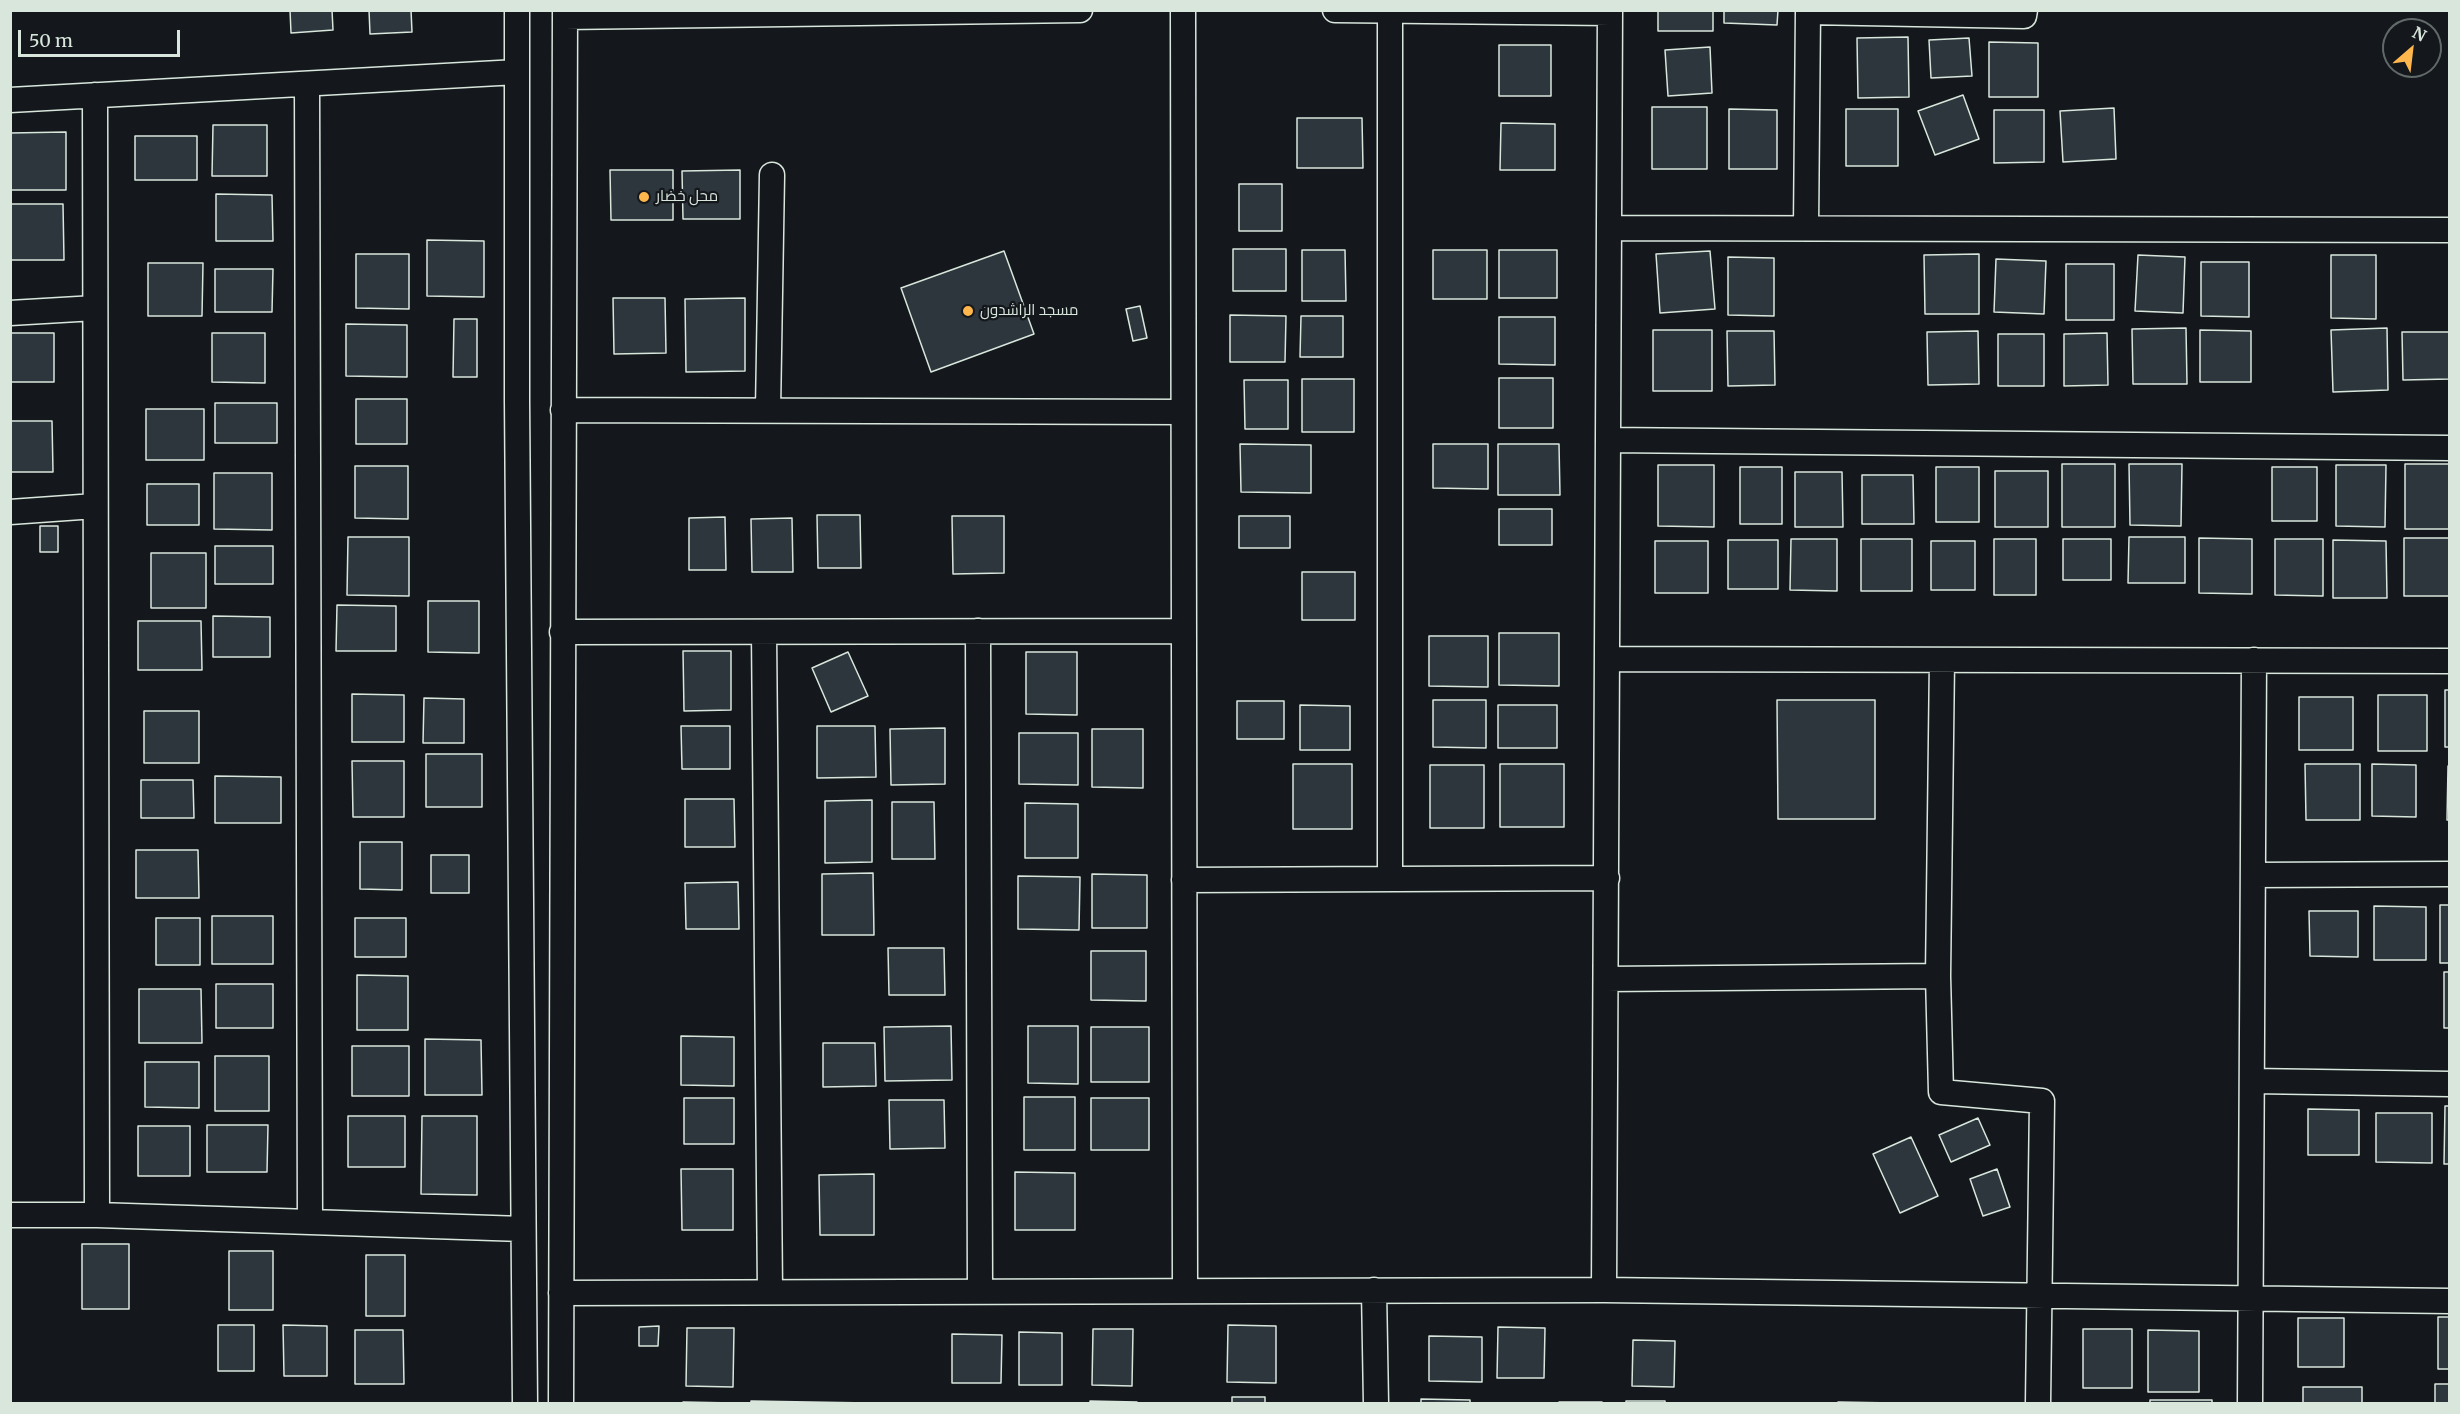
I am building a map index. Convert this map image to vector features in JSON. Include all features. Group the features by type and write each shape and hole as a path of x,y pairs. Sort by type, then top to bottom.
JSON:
{"street":[{"path":"517,10 525,1404"},
{"path":"561,1404 565,14 1080,10"},
{"path":"1183,10 1185,1291"},
{"path":"1335,10 1610,12 1604,1290"},
{"path":"1806,228 1808,11 2024,16 2025,10"},
{"path":"1390,11 1390,879"},
{"path":"10,100 517,72"},
{"path":"307,84 310,1222"},
{"path":"95,95 96,1215"},
{"path":"768,410 772,175"},
{"path":"1609,228 2450,230"},
{"path":"10,314 95,308"},
{"path":"563,410 1183,411"},
{"path":"1608,440 2450,448"},
{"path":"10,512 96,506"},
{"path":"978,631 980,1292"},
{"path":"562,632 1184,631"},
{"path":"764,632 770,1292"},
{"path":"1608,659 2450,661"},
{"path":"1942,660 1938,976 1941,1092 2042,1101 2038,1404"},
{"path":"2250,1404 2254,660"},
{"path":"2253,875 2450,874"},
{"path":"1184,880 1607,878"},
{"path":"1606,979 1938,976"},
{"path":"2252,1081 2450,1084"},
{"path":"10,1215 96,1215 523,1229"},
{"path":"1374,1290 1377,1404"},
{"path":"561,1293 1604,1290 2450,1302"}],"building":[{"path":"290,10 332,10 333,30 291,33"},
{"path":"369,10 411,10 412,32 370,34"},
{"path":"1658,10 1713,10 1713,31 1658,31"},
{"path":"1724,10 1778,10 1777,25 1724,23"},
{"path":"1908,37 1909,97 1858,98 1857,38"},
{"path":"1969,38 1972,76 1931,78 1929,40"},
{"path":"1989,42 2038,43 2038,97 1989,97"},
{"path":"1499,45 1551,45 1551,96 1499,96"},
{"path":"1710,47 1712,93 1668,96 1665,50"},
{"path":"1963,95 1979,139 1935,155 1918,111"},
{"path":"1652,107 1707,107 1707,169 1652,169"},
{"path":"2114,108 2116,159 2063,162 2060,111"},
{"path":"1729,109 1777,110 1777,169 1729,169"},
{"path":"1846,109 1898,109 1898,166 1846,166"},
{"path":"1994,110 2044,110 2044,162 1994,163"},
{"path":"1297,118 1362,118 1363,168 1297,168"},
{"path":"1501,123 1555,124 1555,170 1500,170"},
{"path":"213,125 267,125 267,176 212,176"},
{"path":"66,132 66,190 10,190 10,133"},
{"path":"135,136 197,136 197,180 135,180"},
{"path":"610,170 673,170 673,220 611,220"},
{"path":"740,170 740,219 683,219 682,171"},
{"path":"1239,184 1282,184 1282,231 1239,231"},
{"path":"216,194 272,195 273,241 216,241"},
{"path":"10,204 63,204 64,260 10,260"},
{"path":"427,240 484,241 484,297 427,296"},
{"path":"1233,249 1286,249 1286,291 1233,291"},
{"path":"1302,250 1345,250 1346,301 1302,301"},
{"path":"1433,250 1487,250 1487,299 1433,299"},
{"path":"1499,250 1557,250 1557,298 1499,298"},
{"name":"مسجد الراشدون","path":"1004,251 1034,334 931,372 901,288"},
{"path":"1710,251 1715,309 1660,313 1656,254"},
{"path":"356,254 409,254 409,309 356,308"},
{"path":"1979,254 1979,314 1925,314 1924,255"},
{"path":"2138,255 2185,257 2183,313 2135,311"},
{"path":"2331,255 2376,255 2376,319 2331,318"},
{"path":"1728,257 1774,258 1774,316 1728,315"},
{"path":"1996,259 2046,261 2044,314 1994,312"},
{"path":"2201,262 2249,262 2249,317 2201,316"},
{"path":"148,263 203,263 202,316 148,316"},
{"path":"2066,264 2114,264 2114,320 2066,320"},
{"path":"215,269 273,269 272,312 215,312"},
{"path":"613,298 665,298 666,353 614,354"},
{"path":"745,298 745,371 686,372 685,299"},
{"path":"1140,306 1147,338 1133,341 1126,309"},
{"path":"1230,315 1286,316 1285,362 1230,362"},
{"path":"1301,316 1343,316 1343,357 1300,357"},
{"path":"1499,317 1555,317 1555,365 1499,364"},
{"path":"454,319 477,319 477,377 453,377"},
{"path":"346,324 407,325 407,377 346,376"},
{"path":"2186,328 2187,384 2133,384 2132,329"},
{"path":"2387,328 2388,390 2333,392 2331,330"},
{"path":"1653,330 1712,330 1712,391 1653,391"},
{"path":"2200,330 2251,331 2251,382 2200,382"},
{"path":"1727,331 1774,331 1775,385 1728,386"},
{"path":"1978,331 1979,384 1928,385 1927,332"},
{"path":"2402,332 2450,332 2450,379 2403,380"},
{"path":"10,333 54,333 54,382 10,382"},
{"path":"212,333 265,333 265,383 212,382"},
{"path":"2107,333 2108,385 2064,386 2064,334"},
{"path":"1998,334 2044,334 2044,386 1998,386"},
{"path":"1499,378 1553,378 1553,428 1499,428"},
{"path":"1302,379 1354,379 1354,432 1302,432"},
{"path":"1244,380 1288,380 1288,429 1245,429"},
{"path":"356,399 407,399 407,444 356,444"},
{"path":"215,403 277,403 277,443 215,443"},
{"path":"146,409 204,409 204,460 146,460"},
{"path":"10,421 52,421 53,472 10,472"},
{"path":"1240,444 1311,445 1311,493 1241,492"},
{"path":"1433,444 1488,444 1488,489 1433,488"},
{"path":"1498,444 1559,444 1560,495 1498,495"},
{"path":"2062,464 2115,464 2115,527 2062,527"},
{"path":"2129,464 2182,464 2181,526 2130,525"},
{"path":"2405,464 2450,464 2450,529 2405,529"},
{"path":"1658,465 1714,465 1714,527 1658,526"},
{"path":"2336,465 2386,465 2385,527 2336,526"},
{"path":"355,466 408,466 408,519 355,518"},
{"path":"1740,467 1782,467 1782,524 1740,524"},
{"path":"1936,467 1979,467 1979,522 1936,522"},
{"path":"2272,467 2317,467 2317,521 2272,521"},
{"path":"1995,471 2048,471 2048,527 1995,527"},
{"path":"1795,472 1842,472 1843,527 1795,527"},
{"path":"214,473 272,473 272,530 214,529"},
{"path":"1862,475 1913,475 1914,524 1862,524"},
{"path":"147,484 199,484 199,525 147,525"},
{"path":"1499,509 1552,509 1552,545 1499,545"},
{"path":"817,515 860,515 861,568 818,568"},
{"path":"952,516 1004,516 1004,573 953,574"},
{"path":"1239,516 1290,516 1290,548 1239,548"},
{"path":"725,517 726,570 689,570 689,518"},
{"path":"792,518 793,572 752,572 751,519"},
{"path":"40,526 58,526 58,552 40,552"},
{"path":"348,537 409,537 409,596 347,595"},
{"path":"2129,537 2185,537 2185,583 2128,583"},
{"path":"2199,538 2252,539 2252,594 2199,593"},
{"path":"2404,538 2450,538 2450,596 2404,596"},
{"path":"1791,539 1837,539 1837,591 1790,590"},
{"path":"1861,539 1912,539 1912,591 1861,591"},
{"path":"1994,539 2036,539 2036,595 1994,595"},
{"path":"2063,539 2111,539 2111,580 2063,580"},
{"path":"2275,539 2323,539 2323,596 2275,595"},
{"path":"1728,540 1778,540 1778,589 1728,589"},
{"path":"2333,540 2386,541 2387,598 2333,598"},
{"path":"1655,541 1708,541 1708,593 1655,593"},
{"path":"1931,541 1975,541 1975,590 1931,590"},
{"path":"215,546 273,546 273,584 215,584"},
{"path":"151,553 206,553 206,608 151,608"},
{"path":"1302,572 1355,572 1355,620 1302,620"},
{"path":"428,601 479,601 479,653 428,652"},
{"path":"337,605 396,606 396,651 336,651"},
{"path":"213,616 270,617 270,657 213,657"},
{"path":"138,621 201,621 202,670 138,670"},
{"path":"1499,633 1559,633 1559,686 1499,685"},
{"path":"1429,636 1488,636 1488,687 1429,686"},
{"path":"683,651 731,651 731,710 684,711"},
{"path":"848,652 868,696 831,712 812,668"},
{"path":"1026,652 1077,652 1077,715 1026,714"},
{"path":"2445,690 2450,690 2450,747 2445,747"},
{"path":"352,694 404,695 404,742 352,742"},
{"path":"2378,695 2427,695 2427,751 2378,751"},
{"path":"2299,697 2353,697 2353,750 2299,750"},
{"path":"424,698 464,699 464,743 423,743"},
{"path":"1433,700 1486,700 1486,748 1433,747"},
{"path":"1777,700 1875,700 1875,819 1778,819"},
{"path":"1237,701 1284,701 1284,739 1237,739"},
{"path":"1300,705 1350,706 1350,750 1300,750"},
{"path":"1498,705 1557,705 1557,748 1498,748"},
{"path":"144,711 199,711 199,763 144,763"},
{"path":"681,726 730,726 730,769 682,769"},
{"path":"817,726 875,726 876,777 817,778"},
{"path":"945,728 945,784 891,785 890,729"},
{"path":"1092,729 1143,729 1143,788 1092,787"},
{"path":"1019,733 1078,733 1078,785 1019,784"},
{"path":"426,754 482,754 482,807 426,807"},
{"path":"352,761 404,761 404,817 353,817"},
{"path":"1293,764 1352,764 1352,829 1293,829"},
{"path":"1500,764 1564,764 1564,827 1500,827"},
{"path":"2305,764 2360,764 2360,820 2306,820"},
{"path":"2372,764 2416,765 2416,817 2372,816"},
{"path":"1430,765 1484,765 1484,828 1430,828"},
{"path":"2448,766 2450,766 2450,820 2447,820"},
{"path":"215,776 281,777 281,823 215,823"},
{"path":"141,780 193,780 194,818 141,818"},
{"path":"685,799 734,799 735,847 685,847"},
{"path":"872,800 872,862 825,863 825,801"},
{"path":"892,802 934,802 935,859 892,859"},
{"path":"1025,803 1078,804 1078,858 1025,858"},
{"path":"360,842 402,842 402,890 360,889"},
{"path":"136,850 198,850 199,898 136,898"},
{"path":"431,855 469,855 469,893 431,893"},
{"path":"873,873 874,935 822,935 822,874"},
{"path":"1092,874 1147,875 1147,928 1092,928"},
{"path":"1018,876 1080,877 1079,930 1018,929"},
{"path":"738,882 739,929 686,929 685,883"},
{"path":"2440,905 2450,905 2450,963 2440,963"},
{"path":"2374,906 2426,907 2426,960 2374,960"},
{"path":"2309,911 2358,911 2358,957 2310,956"},
{"path":"212,916 273,916 273,964 212,964"},
{"path":"156,918 200,918 200,965 156,965"},
{"path":"355,918 406,918 406,957 355,957"},
{"path":"888,948 944,948 945,995 889,995"},
{"path":"1091,951 1146,951 1146,1001 1091,1000"},
{"path":"2444,972 2450,972 2450,1028 2444,1028"},
{"path":"357,975 408,976 408,1030 357,1030"},
{"path":"216,984 273,984 273,1028 216,1028"},
{"path":"139,989 201,989 202,1043 139,1043"},
{"path":"951,1026 952,1080 885,1081 884,1027"},
{"path":"1028,1026 1078,1026 1078,1084 1028,1083"},
{"path":"1091,1027 1149,1027 1149,1082 1091,1082"},
{"path":"681,1036 734,1037 734,1086 681,1085"},
{"path":"425,1039 481,1040 482,1095 425,1095"},
{"path":"823,1043 875,1043 876,1086 823,1087"},
{"path":"352,1046 409,1046 409,1096 352,1096"},
{"path":"215,1056 269,1056 269,1111 215,1111"},
{"path":"145,1062 199,1062 199,1108 145,1107"},
{"path":"1024,1097 1075,1097 1075,1150 1024,1150"},
{"path":"684,1098 734,1098 734,1144 684,1144"},
{"path":"1091,1098 1149,1098 1149,1150 1091,1150"},
{"path":"889,1100 944,1100 945,1148 890,1149"},
{"path":"2445,1106 2450,1106 2450,1164 2444,1164"},
{"path":"2308,1109 2359,1110 2359,1155 2308,1155"},
{"path":"2376,1113 2432,1113 2432,1163 2376,1162"},
{"path":"348,1116 405,1116 405,1167 348,1167"},
{"path":"422,1116 477,1116 477,1195 421,1194"},
{"path":"1978,1118 1990,1145 1951,1162 1939,1135"},
{"path":"207,1125 268,1125 267,1172 207,1172"},
{"path":"138,1126 190,1126 190,1176 138,1176"},
{"path":"1911,1137 1938,1196 1900,1213 1873,1154"},
{"path":"681,1169 733,1169 733,1230 682,1230"},
{"path":"1997,1169 2010,1207 1983,1216 1970,1179"},
{"path":"1015,1172 1075,1173 1075,1230 1015,1230"},
{"path":"874,1174 874,1235 820,1235 819,1175"},
{"path":"82,1244 129,1244 129,1309 82,1309"},
{"path":"229,1251 273,1251 273,1310 229,1310"},
{"path":"366,1255 405,1255 405,1316 366,1316"},
{"path":"2438,1317 2450,1317 2450,1369 2438,1369"},
{"path":"2298,1318 2344,1318 2344,1367 2298,1367"},
{"path":"218,1325 254,1325 254,1371 218,1371"},
{"path":"283,1325 327,1326 327,1376 284,1376"},
{"path":"1228,1325 1276,1326 1276,1383 1227,1382"},
{"path":"659,1326 658,1346 639,1346 639,1327"},
{"path":"1498,1327 1545,1328 1544,1378 1497,1378"},
{"path":"687,1328 734,1328 733,1387 686,1386"},
{"path":"1093,1329 1133,1329 1132,1386 1092,1385"},
{"path":"2083,1329 2132,1329 2132,1388 2083,1388"},
{"path":"355,1330 403,1330 404,1384 355,1384"},
{"path":"2148,1330 2199,1331 2199,1392 2148,1392"},
{"path":"1019,1332 1062,1333 1062,1385 1019,1385"},
{"path":"952,1334 1002,1335 1001,1383 952,1383"},
{"path":"1429,1336 1482,1337 1482,1382 1429,1381"},
{"path":"1633,1340 1675,1341 1674,1387 1632,1386"},
{"path":"2435,1384 2450,1384 2450,1404 2435,1404"},
{"path":"2303,1387 2362,1387 2362,1404 2303,1404"},
{"path":"1232,1397 1265,1397 1265,1404 1232,1404"},
{"path":"1421,1399 1470,1400 1470,1404 1421,1404"},
{"path":"2150,1400 2212,1400 2212,1404 2150,1404"},
{"path":"751,1401 869,1403 869,1404 751,1404"},
{"path":"1090,1401 1137,1402 1137,1404 1090,1404"},
{"path":"1626,1401 1665,1401 1665,1404 1626,1404"},
{"path":"683,1402 734,1403 734,1404 683,1404"},
{"path":"1559,1402 1602,1402 1602,1404 1559,1404"},
{"path":"1838,1402 1895,1403 1895,1404 1838,1404"}],"place":[{"name":"محل خضار","path":"644,197"},
{"name":"مسجد الراشدون","path":"968,311"}]}
